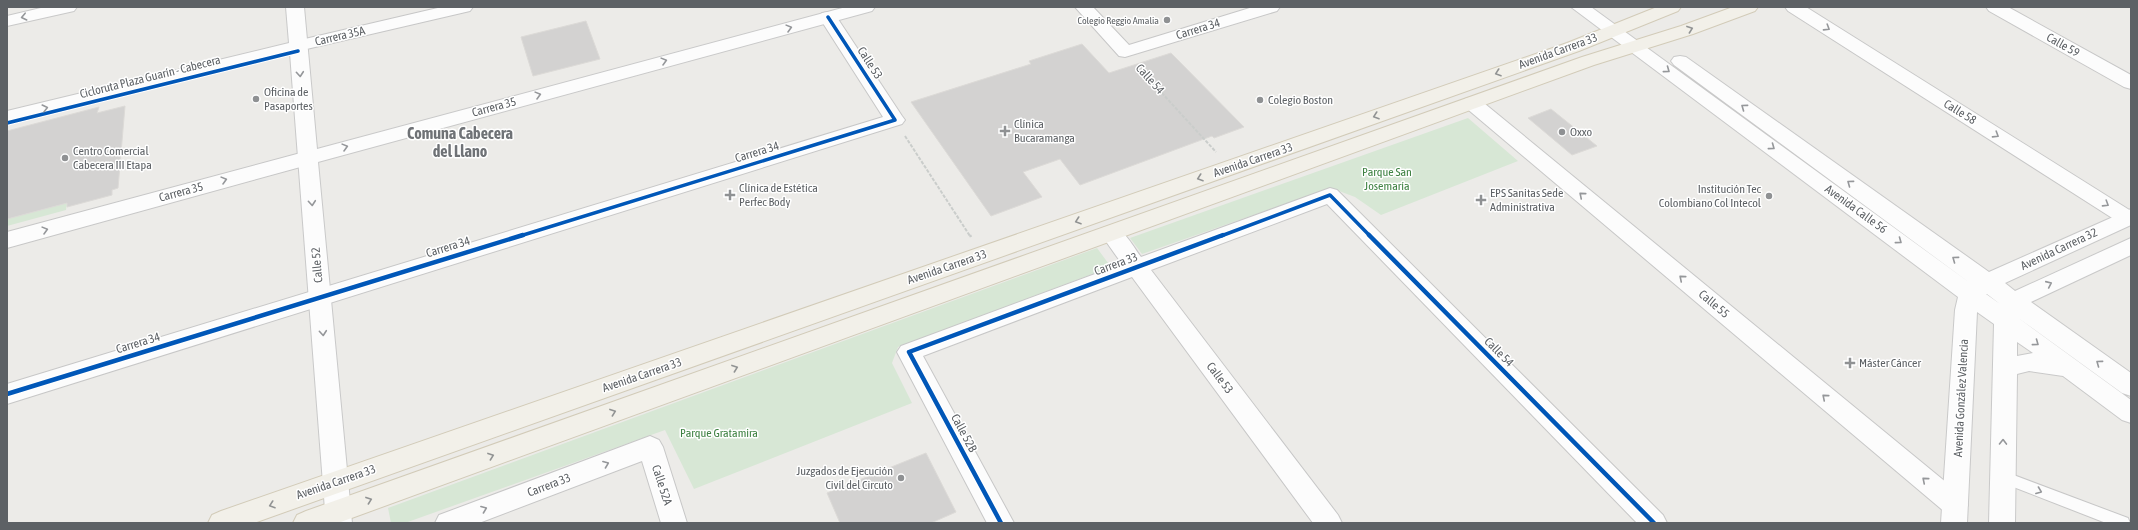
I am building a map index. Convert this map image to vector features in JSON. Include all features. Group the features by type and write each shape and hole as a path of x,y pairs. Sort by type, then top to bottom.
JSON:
{"main road":[{"name":"Avenida Carrera 33","path":"220,523 1565,50 1672,7"},
{"name":"Avenida Carrera 33","path":"306,523 338,517 1110,233 1588,61 1644,44 1749,7"}],"street":[{"path":"7,21 68,7"},
{"name":"Calle 52","path":"295,7 338,517"},
{"name":"Carrera 35A","path":"7,117 464,7"},
{"name":"Carrera 35","path":"7,240 866,7"},
{"path":"1084,7 1125,52"},
{"name":"Carrera 34","path":"1125,52 1271,7"},
{"name":"Avenida Calle 56","path":"1580,7 1621,28 1644,44 2010,311 2131,386"},
{"name":"Avenida Calle 56","path":"1604,7 1621,28"},
{"name":"Calle 58","path":"1794,7 2129,217"},
{"name":"Calle 59","path":"1995,7 2131,83"},
{"name":"Calle 53","path":"828,17 895,120"},
{"name":"Calle 55","path":"1472,103 1955,514"},
{"name":"Carrera 34","path":"7,394 895,120"},
{"name":"Carrera 33","path":"909,352 1330,195"},
{"name":"Calle 54","path":"1330,195 1654,523"},
{"name":"Avenida Carrera 32","path":"1978,288 2129,217"},
{"name":"Calle 53","path":"1110,233 1330,523"},
{"path":"2002,523 2005,368 2010,311 2025,295 2131,246"},
{"name":"Avenida González Valencia","path":"1955,514 1966,310 1978,288"},
{"name":"Avenida Calle 56","path":"2010,311 2070,368 2131,413"},
{"name":"Calle 52B","path":"909,352 1002,523"},
{"path":"2005,368 2029,362 2046,363 2070,368"},
{"name":"Carrera 33","path":"448,523 650,447"},
{"name":"Calle 52A","path":"650,447 674,523"}],"lane":[{"path":"2003,477 2122,523"}],"path":[{"path":"895,120 972,238"}],"green space":[{"name":"Parque San Josemaría","path":"1468,118 1518,161 1381,215 1355,197 1331,188 1142,254 1130,238"},
{"path":"67,203 66,210 7,226 7,219"},
{"name":"Parque Gratamira","path":"1097,248 1111,267 898,347 892,363 912,403 694,489 665,430 405,523 391,523 388,508"}],"building":[{"path":"586,21 600,59 533,76 521,37"},
{"path":"1082,44 1109,73 1171,53 1244,127 1214,138 1212,136 1080,185 1060,159 1023,172 1042,197 991,216 911,102 1031,64 1029,61"},
{"name":"Centro Comercial Cabecera III Etapa","path":"125,106 118,188 112,190 112,195 67,207 67,203 7,219 7,131 99,107 97,113"},
{"name":"Oxxo","path":"1551,109 1597,146 1572,155 1528,118"},
{"name":"Juzgados de Ejecución Civil del Circuto","path":"926,453 956,512 931,523 840,523 827,493"}],"cycle path":[{"path":"7,394 895,120 828,17"},
{"name":"Cicloruta Plaza Guarín - Cabecera","path":"7,123 298,51"},
{"path":"1001,523 909,352 1330,195 1654,523"}],"place":[{"name":"Colegio Reggio Amalia","path":"1167,20"},
{"name":"Oficina de Pasaportes","path":"256,99"},
{"name":"Colegio Boston","path":"1260,100"},
{"name":"Clínica Bucaramanga","path":"1005,131"},
{"name":"Oxxo","path":"1562,132"},
{"name":"Centro Comercial Cabecera III Etapa","path":"65,158"},
{"name":"Clínica de Estética Perfec Body","path":"730,195"},
{"name":"Institución Tec Colombiano Col Intecol","path":"1769,196"},
{"name":"EPS Sanitas Sede Administrativa","path":"1481,200"},
{"name":"Máster Cáncer","path":"1850,363"},
{"name":"Juzgados de Ejecución Civil del Circuto","path":"901,478"}],"district":[{"name":"Comuna Cabecera del Llano","path":"460,142"}]}
